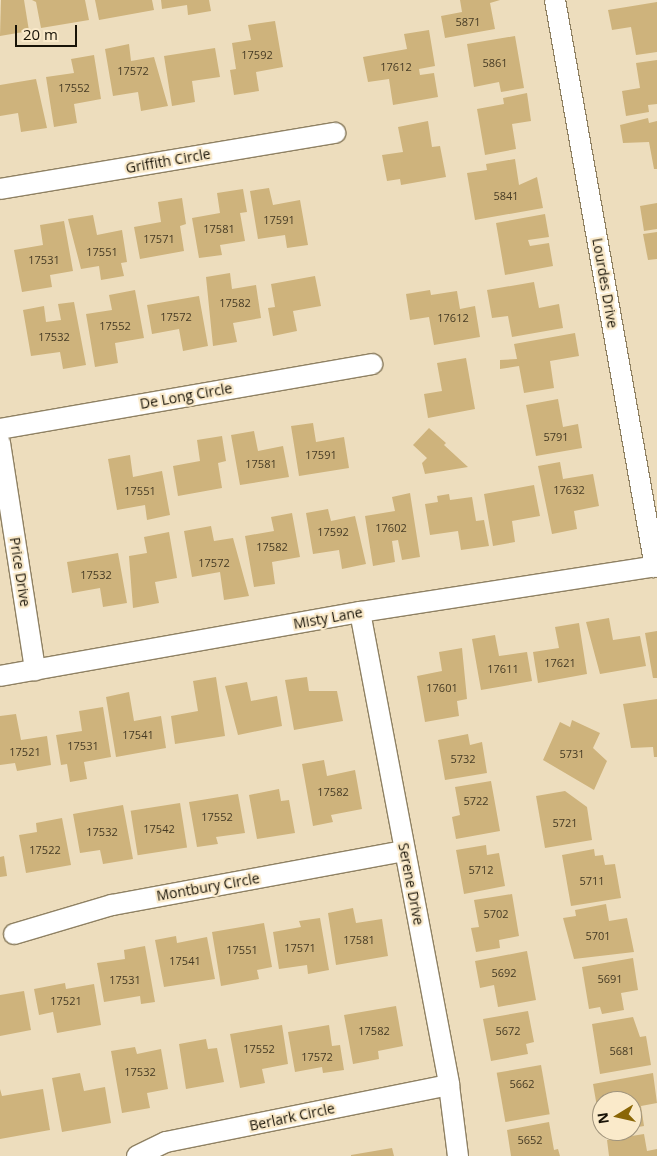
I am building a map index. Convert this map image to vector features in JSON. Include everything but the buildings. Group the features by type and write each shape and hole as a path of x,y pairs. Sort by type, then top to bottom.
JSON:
{"street":[{"name":"Lourdes Drive","path":"555,0 656,566"},
{"name":"Griffith Circle","path":"0,189 335,133"},
{"name":"De Long Circle","path":"0,429 372,364"},
{"name":"Price Drive","path":"0,443 35,670"},
{"name":"Misty Lane","path":"0,676 360,612 656,566"},
{"name":"Serene Drive","path":"360,612 449,1085 458,1156"},
{"name":"Montbury Circle","path":"14,934 112,905 404,851"},
{"name":"Berlark Circle","path":"137,1156 166,1142 449,1085"}]}
